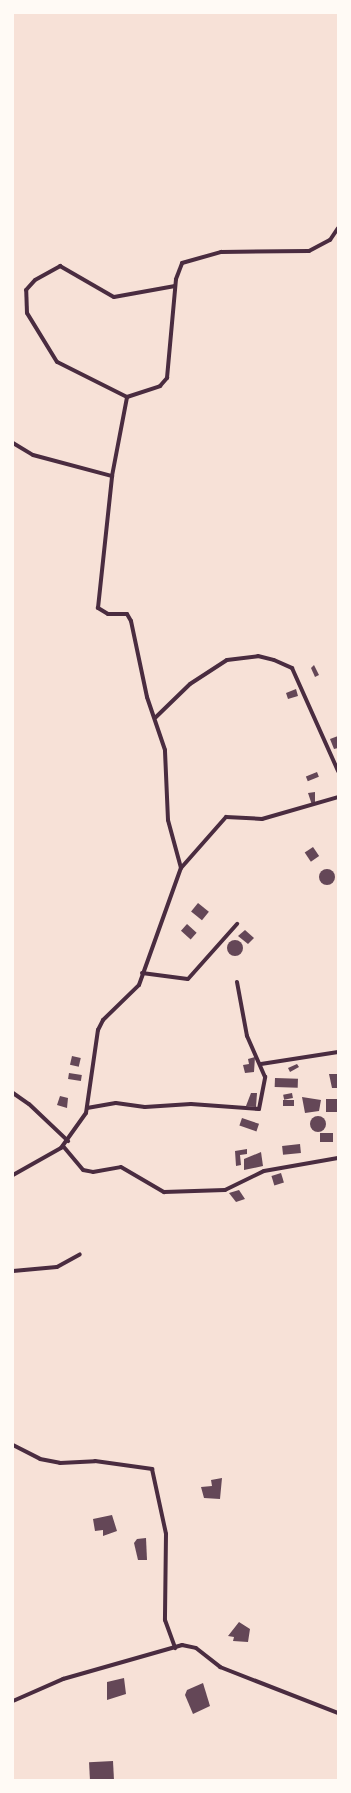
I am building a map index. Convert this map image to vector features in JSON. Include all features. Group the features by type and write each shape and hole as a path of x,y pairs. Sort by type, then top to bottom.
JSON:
{"street":[{"path":"175,286 114,297 60,266 46,272 26,290 27,313 57,362 127,397 160,386 167,378 175,286 179,268 188,260 222,252 310,251 330,240 338,228"},
{"path":"127,397 112,476 98,608 108,614 127,614 131,621 147,697 156,717 168,773 170,834 181,868"},
{"path":"13,443 33,455 112,476"},
{"path":"156,717 190,684 227,660 258,656 274,660 292,668 338,771"},
{"path":"13,1175 63,1146 68,1141 87,1108 91,1063 98,1030 103,1020 139,985 142,973 181,868 226,817 262,819 338,797"},
{"path":"142,973 188,979 238,924"},
{"path":"87,1108 116,1103 149,1107 191,1104 259,1109 265,1076 261,1064 247,1036 237,982"},
{"path":"261,1064 338,1052"},
{"path":"13,1094 29,1104 68,1141"},
{"path":"63,1146 83,1170 93,1172 121,1167 164,1192 225,1190 264,1171 338,1158"},
{"path":"13,1271 57,1267 80,1254"},
{"path":"13,1445 40,1459 60,1462 96,1462 152,1469 166,1534 165,1620 175,1648"},
{"path":"13,1701 63,1679 175,1648 196,1648 220,1666 338,1713"}],"building":[{"path":"314,665 319,675 315,677 311,668"},
{"path":"296,689 298,696 288,699 286,693"},
{"path":"338,736 338,748 334,749 330,739"},
{"path":"317,772 319,777 308,781 306,776"},
{"path":"315,792 315,802 312,805 308,793"},
{"path":"313,847 319,856 311,862 305,853"},
{"path":"327,869 334,874 335,877 330,884 327,885 320,880 319,877 324,870"},
{"path":"198,903 209,912 202,920 191,912"},
{"path":"187,924 197,933 191,939 181,931"},
{"path":"245,930 254,938 248,944 238,936"},
{"path":"232,940 238,940 243,945 241,954 238,956 232,956 227,951 227,945"},
{"path":"72,1056 81,1058 79,1067 70,1065"},
{"path":"255,1057 254,1072 245,1073 243,1065 249,1064 248,1059"},
{"path":"297,1064 299,1067 290,1072 288,1068"},
{"path":"69,1073 82,1075 81,1081 68,1079"},
{"path":"329,1074 338,1074 338,1088 332,1088"},
{"path":"275,1078 298,1079 298,1088 275,1087"},
{"path":"251,1093 257,1093 256,1107 246,1106"},
{"path":"292,1093 293,1098 284,1100 283,1095"},
{"path":"60,1096 68,1098 67,1108 57,1105"},
{"path":"302,1097 321,1100 319,1111 305,1113"},
{"path":"326,1099 338,1099 338,1112 326,1112"},
{"path":"283,1100 294,1100 294,1106 283,1106"},
{"path":"318,1116 324,1118 326,1124 324,1130 318,1132 312,1130 310,1124 312,1118"},
{"path":"242,1118 259,1124 256,1131 239,1126"},
{"path":"320,1133 333,1133 333,1142 320,1142"},
{"path":"300,1144 301,1153 283,1155 282,1146"},
{"path":"247,1149 247,1154 240,1155 241,1165 236,1166 235,1151"},
{"path":"261,1152 263,1166 244,1170 244,1159"},
{"path":"281,1173 284,1183 274,1185 271,1176"},
{"path":"239,1190 245,1199 236,1202 229,1193"},
{"path":"222,1478 220,1499 204,1498 201,1487 212,1486 211,1480"},
{"path":"112,1515 117,1531 103,1536 103,1530 95,1531 93,1519"},
{"path":"146,1538 147,1560 138,1560 134,1543 137,1539"},
{"path":"239,1622 250,1629 248,1642 233,1641 234,1637 228,1636"},
{"path":"124,1678 126,1694 107,1700 107,1682"},
{"path":"203,1683 210,1706 193,1714 185,1695 187,1690"},
{"path":"113,1761 114,1780 90,1780 89,1762"}]}
